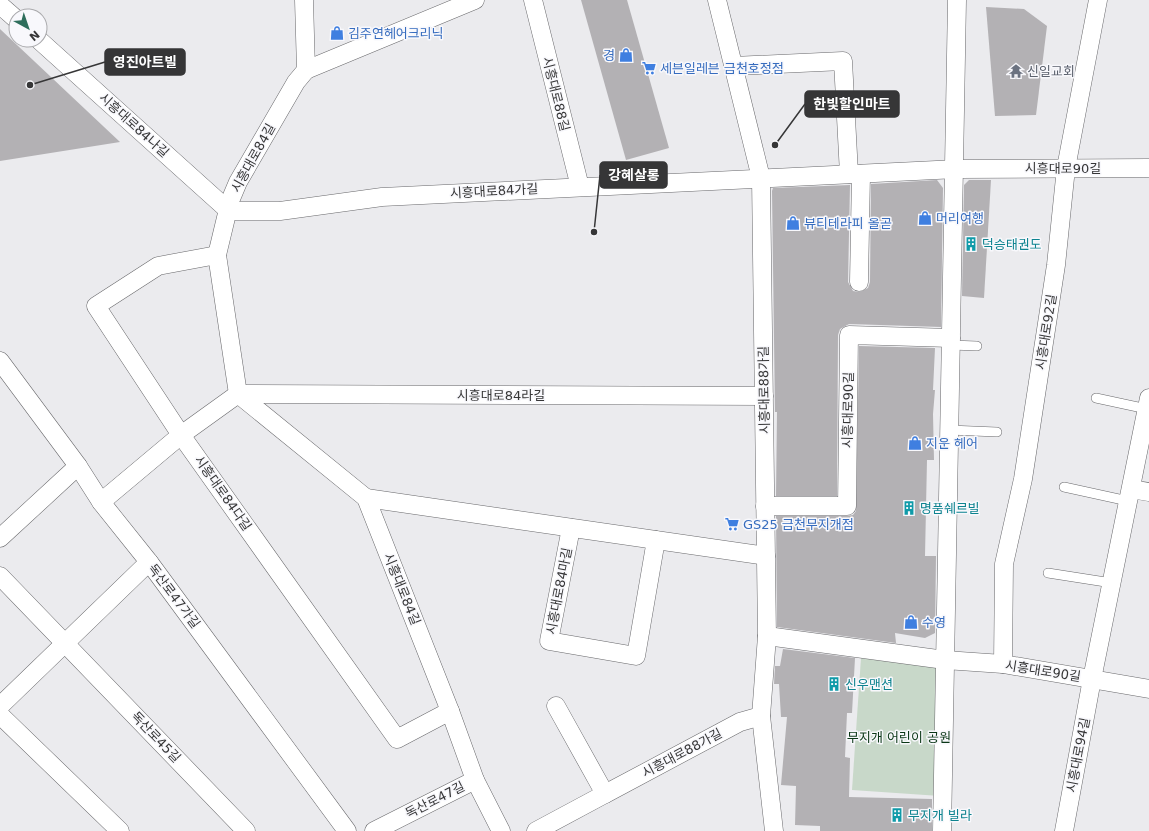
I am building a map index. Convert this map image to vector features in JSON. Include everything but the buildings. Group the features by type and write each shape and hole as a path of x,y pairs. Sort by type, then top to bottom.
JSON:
{"street":[{"path":"304,0 306,70 475,0"},
{"name":"시흥대로88길","path":"533,0 580,187"},
{"name":"시흥대로88가길","path":"717,0 761,178 767,636 761,716 773,831"},
{"path":"942,831 957,0"},
{"name":"시흥대로92길","path":"1003,664 1004,564 1023,479 1056,265 1066,168 1098,0"},
{"path":"0,5 8,12"},
{"name":"시흥대로84나길","path":"48,48 229,211"},
{"path":"734,66 843,61 855,174 859,282"},
{"name":"시흥대로84길","path":"306,70 296,82 238,182 230,201 229,211 217,255 238,394 366,498 450,711 475,780 500,831"},
{"name":"시흥대로90길","path":"761,178 954,169 1149,168"},
{"name":"시흥대로84가길","path":"229,211 280,211 382,197 761,178"},
{"name":"시흥대로84다길","path":"217,255 158,266 96,306 181,435 397,739 450,711"},
{"name":"시흥대로90길","path":"766,506 847,506 850,334 951,341"},
{"name":"독산로47가길","path":"0,361 78,466 101,502 149,562 348,831"},
{"path":"101,502 181,435 238,394"},
{"name":"시흥대로84라길","path":"238,394 764,396"},
{"name":"시흥대로94길","path":"1064,831 1092,679 1148,404"},
{"path":"0,538 78,466"},
{"path":"1129,495 1149,492"},
{"path":"366,498 766,556"},
{"name":"시흥대로84마길","path":"571,528 549,641 636,656 656,540"},
{"path":"0,706 66,644 149,562"},
{"name":"독산로45길","path":"0,576 246,831"},
{"name":"시흥대로90길","path":"767,636 945,660 1003,664 1092,679"},
{"path":"1092,679 1149,689"},
{"path":"536,831 605,794 556,706"},
{"path":"0,715 120,831"},
{"name":"시흥대로88가길","path":"605,794 740,722 761,716"},
{"name":"독산로47길","path":"374,831 475,780"}],"lane":[{"name":"시흥대로90길","path":"951,341 977,346"},
{"name":"시흥대로94길","path":"1096,398 1148,404"},
{"path":"949,430 997,432"},
{"path":"1064,487 1129,495"},
{"path":"1048,573 1112,583"}],"green space":[{"name":"무지개 어린이 공원","path":"861,658 945,666 940,796 852,790"}],"place":[{"name":"김주연헤어크리닉","path":"337,33"},
{"name":"경","path":"626,55"},
{"name":"세븐일레븐 금천호정점","path":"649,68"},
{"name":"신일교회","path":"1016,71"},
{"name":"영진아트빌","path":"30,85"},
{"name":"한빛할인마트","path":"775,145"},
{"name":"머리여행","path":"925,218"},
{"name":"뷰티테라피 올곧","path":"793,223"},
{"name":"강혜살롱","path":"594,232"},
{"name":"덕승태권도","path":"971,244"},
{"name":"지운 헤어","path":"915,443"},
{"name":"명품쉐르빌","path":"909,508"},
{"name":"GS25 금천무지개점","path":"732,524"},
{"name":"수영","path":"911,622"},
{"name":"신우맨션","path":"834,684"},
{"name":"무지개 빌라","path":"897,815"}]}
